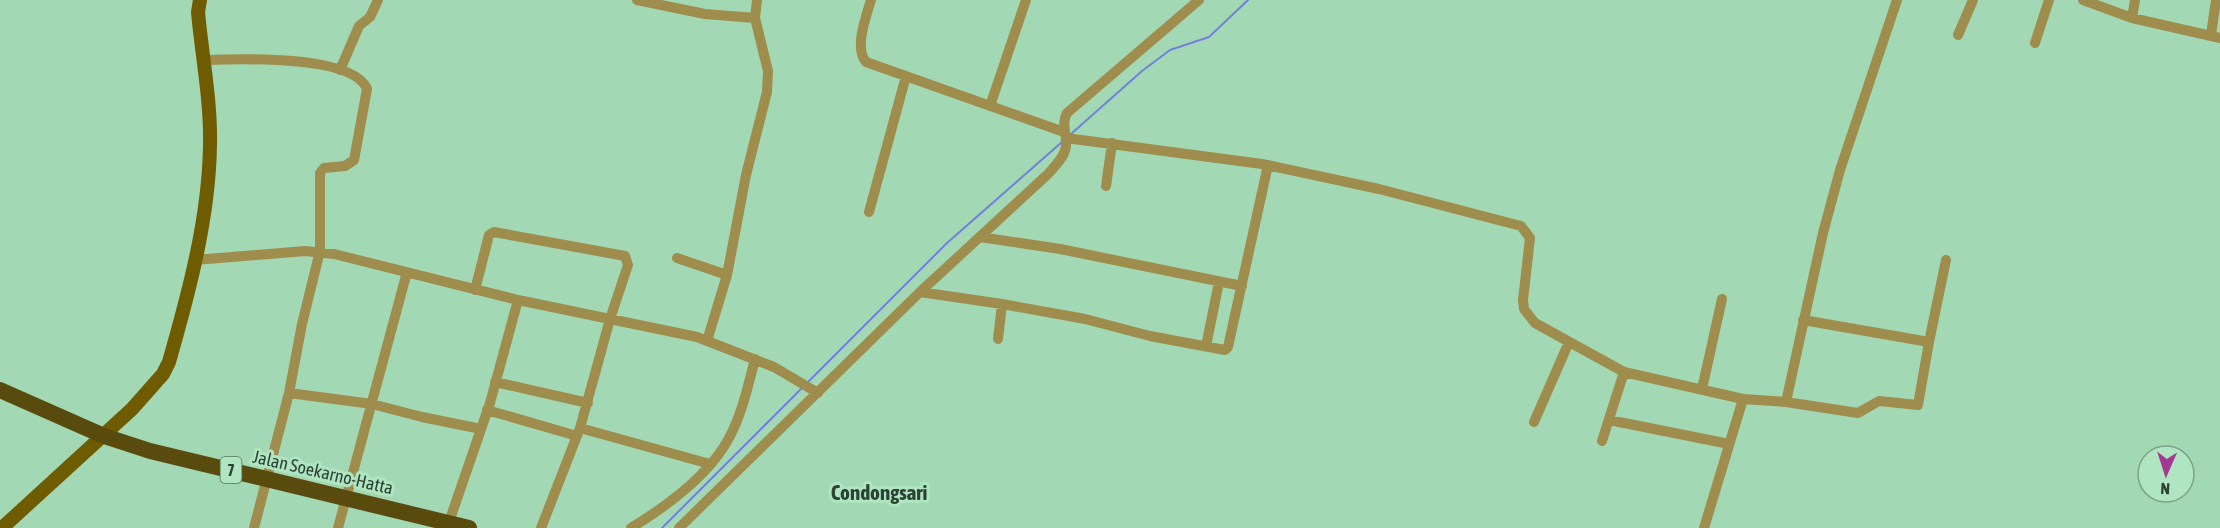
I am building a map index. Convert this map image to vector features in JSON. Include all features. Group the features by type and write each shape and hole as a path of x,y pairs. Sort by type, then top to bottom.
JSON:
{"highway":[{"name":"Jalan Soekarno-Hatta","path":"0,390 104,436 150,451 346,497 448,525 469,528"}],"main road":[{"path":"2,528 104,436 163,374 176,338 208,194 210,124 198,12 200,0"}],"street":[{"path":"340,70 359,26 370,16 378,0"},
{"path":"637,0 705,14 755,18"},
{"path":"706,341 726,275 746,175 767,92 768,70 755,18 757,0"},
{"path":"871,0 864,22 861,51 866,62 1065,135 1268,165 1379,189 1521,226 1530,238 1524,309 1534,324 1624,372 1743,399 1786,402 1858,413 1879,401 1918,405 1946,260"},
{"path":"990,106 1026,0"},
{"path":"679,528 920,292 1047,174 1064,152 1064,118 1067,113 1199,0"},
{"path":"1786,402 1823,234 1840,170 1897,0"},
{"path":"1958,35 1966,21 1973,0"},
{"path":"2035,43 2049,0"},
{"path":"2083,0 2132,18 2215,36 2216,0"},
{"path":"2132,18 2135,0"},
{"path":"203,60 305,62 340,70 361,81 367,89 354,160 345,166 324,168 320,173 320,251 302,324 289,393 254,528"},
{"path":"869,212 906,76"},
{"path":"1106,186 1112,143"},
{"path":"920,292 1085,319 1150,336 1222,350 1227,349 1268,165"},
{"path":"475,290 491,232 625,256 628,265 579,432 541,528"},
{"path":"980,237 1060,249 1242,286"},
{"path":"195,260 320,251 475,290 706,341 774,367 818,393"},
{"path":"677,258 726,275"},
{"path":"338,528 407,272"},
{"path":"1206,346 1219,282"},
{"path":"1702,389 1722,299"},
{"path":"448,525 488,410 518,300"},
{"path":"998,339 1002,304"},
{"path":"1803,320 1929,342"},
{"path":"1534,422 1569,342"},
{"path":"632,528 661,508 710,465 729,438 743,403 755,359"},
{"path":"1602,441 1624,372"},
{"path":"495,382 588,403"},
{"path":"289,393 372,404 481,429"},
{"path":"1704,528 1743,399"},
{"path":"488,410 710,465"},
{"path":"1609,420 1729,444"}],"waterway":[{"path":"1071,134 1142,71 1170,50 1209,37 1248,0"},
{"path":"807,383 947,243 1062,142"},
{"path":"662,528 803,387"}],"district":[{"name":"Condongsari","path":"879,492"}]}
